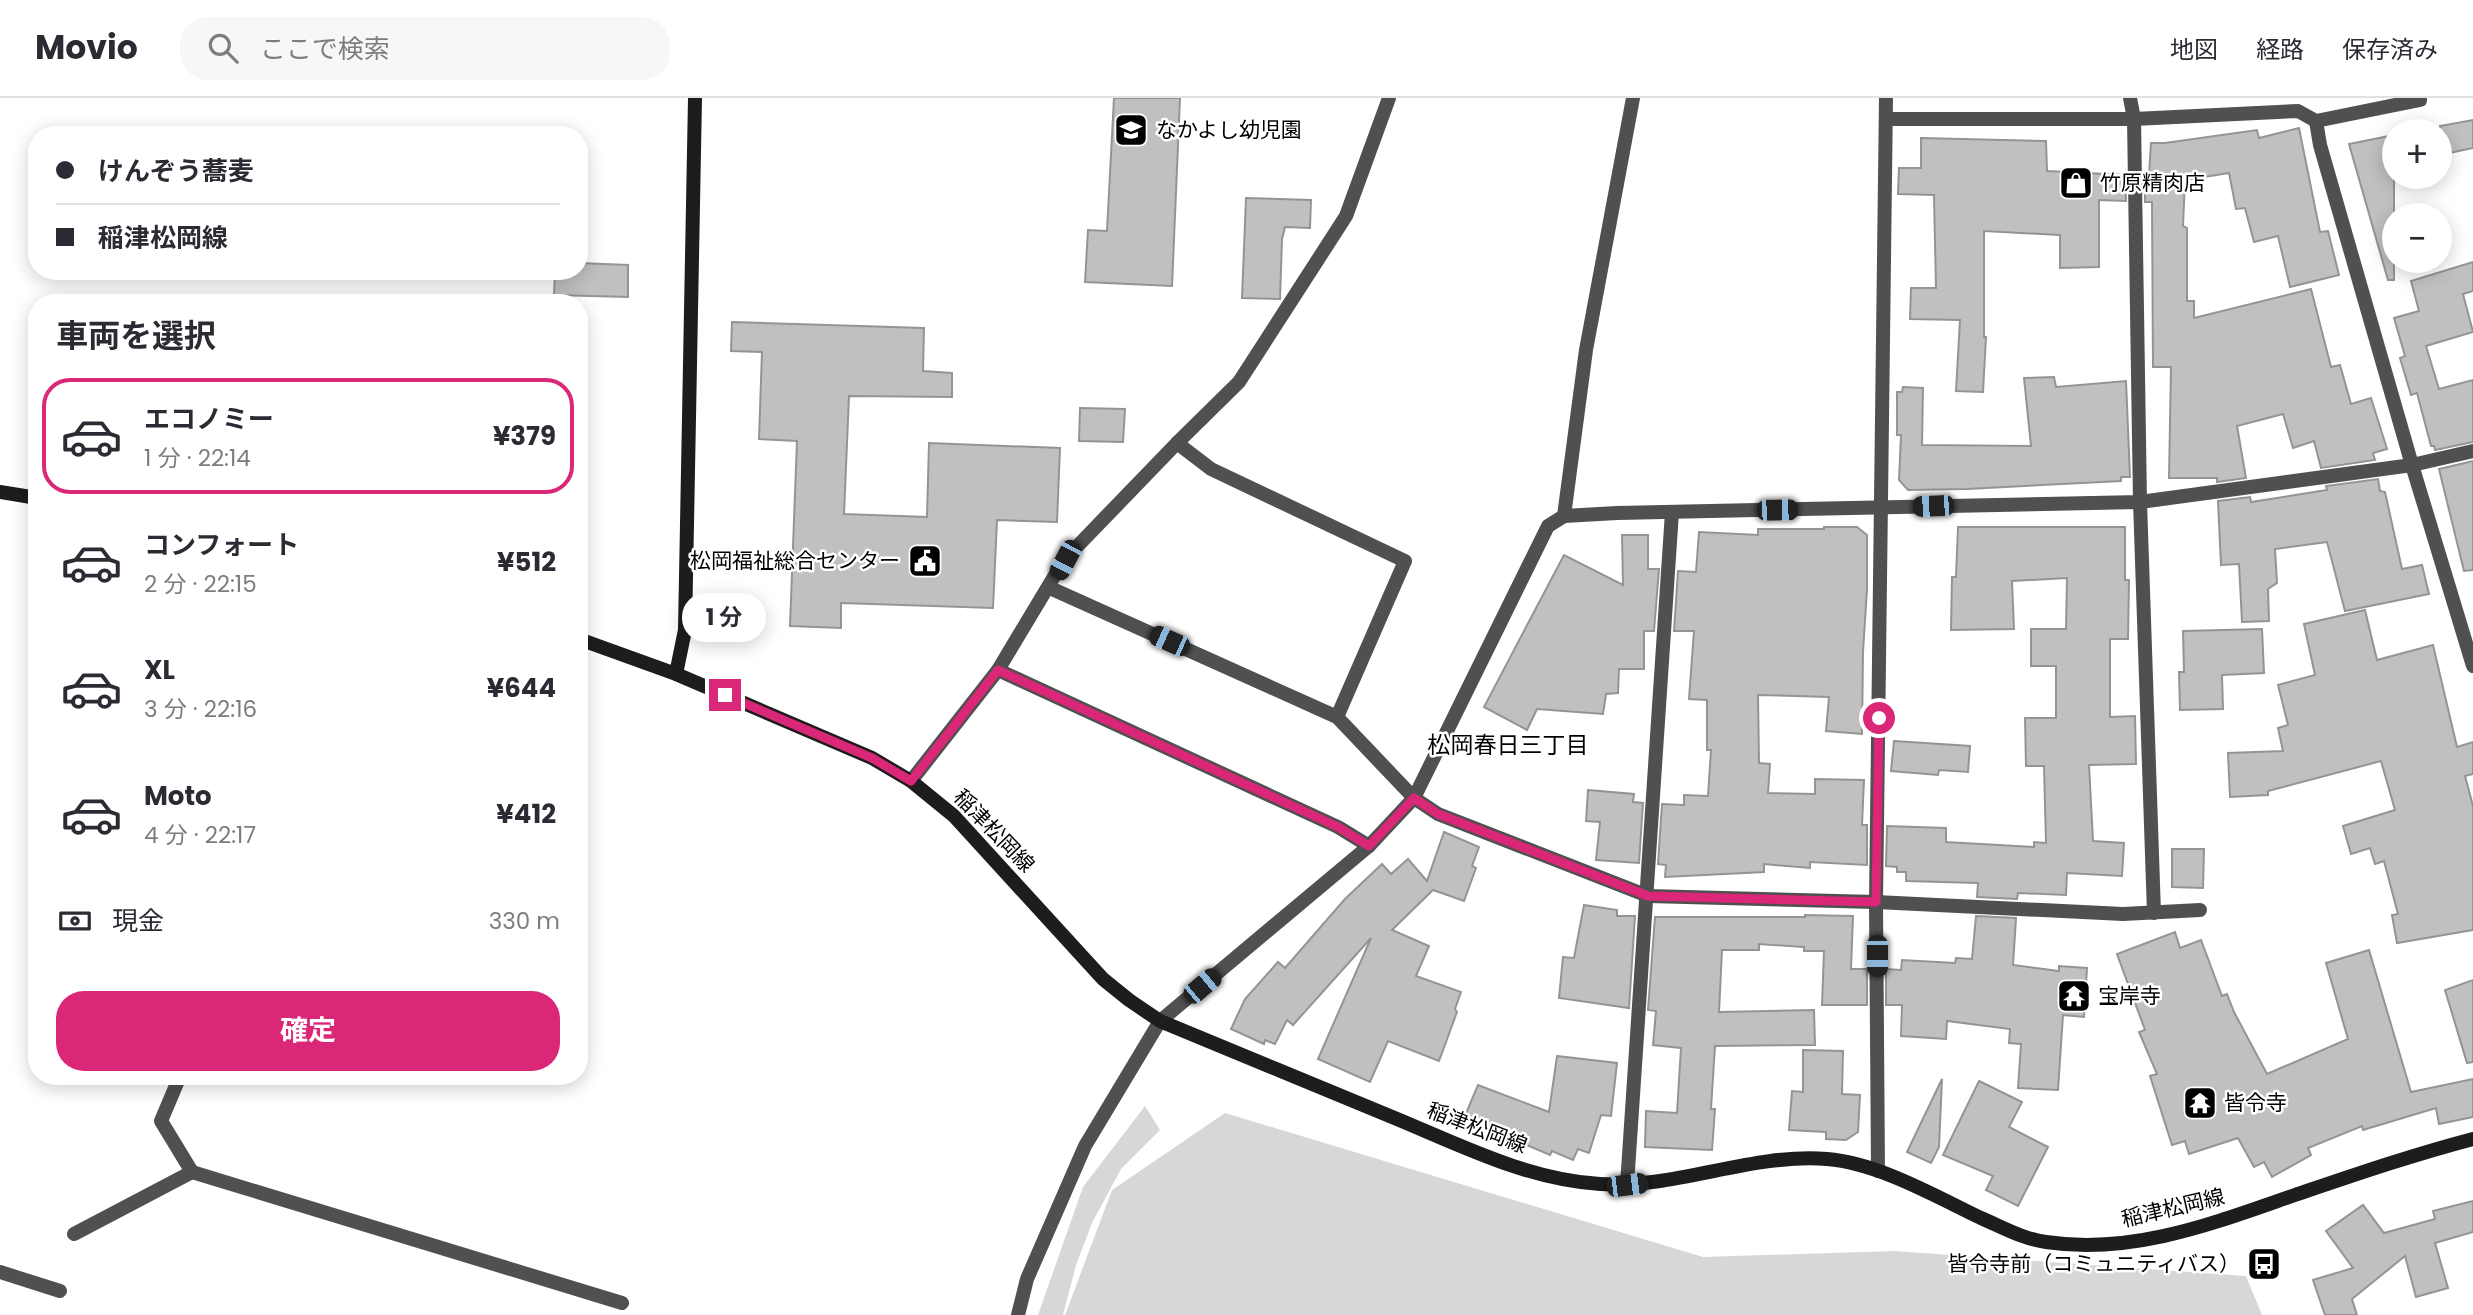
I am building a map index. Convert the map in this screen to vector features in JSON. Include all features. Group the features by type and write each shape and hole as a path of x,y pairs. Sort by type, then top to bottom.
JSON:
{"main road":[{"path":"676,674 685,631 695,98"},
{"path":"0,492 28,497"},
{"name":"稲津松岡線","path":"588,642 676,674 872,758 911,781 954,816 1103,979 1160,1021 1512,1166 1560,1180 1627,1185 1790,1158 1830,1159 1878,1171 2013,1233 2043,1242 2093,1245 2142,1241 2196,1229 2406,1157 2473,1139"}],"street":[{"path":"911,781 998,670 1065,560 1177,443 1240,382 1346,216 1389,98"},
{"path":"1564,516 1586,350 1633,98"},
{"path":"1878,1171 1876,902 1886,98"},
{"path":"2130,98 2134,118 2140,502 2154,913"},
{"path":"1886,119 2134,118 2298,111 2316,121 2420,98"},
{"path":"2316,121 2320,145 2412,465 2473,666"},
{"path":"1177,443 1211,469 1405,561 1337,717"},
{"path":"1018,1315 1027,1279 1085,1146 1160,1021 1369,846 1414,798 1548,526 1564,516 2140,502 2412,465 2473,451"},
{"path":"1627,1185 1672,512"},
{"path":"1050,588 1337,717 1414,798 1438,814 1648,896 1876,902 2123,914 2200,910"},
{"path":"998,670 1338,827 1369,846"},
{"path":"176,1085 161,1121 192,1172 622,1303"},
{"path":"74,1234 192,1172"},
{"path":"0,1272 60,1291"}],"shaded area":[{"path":"1145,1106 1160,1130 1121,1169 1092,1223 1076,1265 1063,1315 1038,1315 1083,1187"},
{"path":"1225,1113 1703,1257 1895,1251 2246,1276 2262,1315 1065,1315 1112,1190"}],"building":[{"path":"1114,98 1180,98 1172,286 1085,282 1088,230 1107,231"},
{"path":"2473,120 2473,148 2452,152 2452,124"},
{"path":"2299,128 2320,232 2328,231 2339,275 2290,287 2278,236 2254,242 2245,208 2236,209 2229,173 2185,180 2183,226 2187,228 2187,301 2194,301 2194,318 2311,289 2331,367 2340,365 2351,404 2371,398 2387,449 2373,453 2375,460 2321,468 2314,441 2293,448 2283,414 2237,426 2246,478 2217,482 2217,478 2169,478 2171,367 2153,367 2152,202 2145,202 2145,176 2149,176 2151,143 2257,130 2259,138"},
{"path":"2382,137 2382,189 2394,189 2394,203 2382,203 2382,259 2349,144"},
{"path":"1921,138 2046,141 2047,171 2125,175 2126,201 2099,200 2099,267 2060,268 2060,235 1984,231 1986,337 1983,392 1956,391 1960,320 1910,319 1911,288 1936,288 1934,195 1898,194 1899,168 1921,168"},
{"path":"1246,198 1311,200 1310,228 1285,227 1282,239 1280,299 1242,298"},
{"path":"2473,262 2473,291 2463,294 2473,332 2426,346 2439,389 2473,380 2473,442 2435,450 2434,446 2431,446 2417,393 2411,395 2400,358 2405,356 2394,318 2419,311 2411,281 2437,273 2452,273 2452,268"},
{"path":"588,263 628,265 628,297 554,294 555,280 588,280"},
{"path":"2386,273 2394,273 2394,280 2388,280"},
{"path":"732,322 924,328 923,371 952,373 952,397 849,396 844,514 927,517 929,443 1060,448 1057,522 997,520 993,608 841,603 841,628 790,626 797,441 759,439 762,352 731,351"},
{"path":"2054,377 2056,387 2126,381 2130,477 2121,477 2121,481 1908,490 1899,480 1901,435 1897,435 1897,392 1902,392 1903,387 1923,388 1922,445 2031,446 2024,378"},
{"path":"1080,408 1125,409 1123,442 1079,441"},
{"path":"2473,461 2473,570 2464,571 2439,469"},
{"path":"2378,479 2380,491 2385,492 2402,569 2422,565 2429,594 2345,611 2327,542 2275,549 2277,583 2268,589 2269,621 2242,622 2239,564 2221,565 2218,501 2250,497 2251,502 2327,490 2326,486"},
{"path":"1857,527 1867,535 1862,734 1826,731 1829,697 1758,695 1759,763 1770,764 1768,793 1815,794 1815,779 1864,780 1862,825 1867,825 1867,865 1810,862 1810,868 1764,864 1764,872 1665,877 1666,865 1658,864 1662,804 1684,805 1684,795 1708,796 1711,750 1707,750 1707,700 1689,699 1694,631 1674,631 1678,571 1696,572 1699,532 1758,535 1758,529"},
{"path":"1958,527 2125,527 2125,580 2129,580 2128,639 2110,639 2110,717 2135,716 2136,764 2089,765 2093,841 2124,843 2122,876 2067,873 2066,895 2018,893 2017,899 1977,897 1978,883 1906,881 1906,872 1897,872 1897,867 1886,866 1887,826 1946,828 1946,842 2034,847 2034,842 2046,843 2044,766 2026,766 2025,718 2056,718 2056,666 2031,666 2031,629 2066,629 2067,578 2012,581 2014,629 1951,630 1952,577 1956,577"},
{"path":"1622,535 1648,535 1648,569 1659,569 1654,631 1644,631 1644,669 1619,669 1618,693 1606,694 1603,714 1537,709 1527,730 1484,707 1564,555 1623,585"},
{"path":"2365,610 2377,660 2433,645 2457,747 2473,742 2473,774 2465,776 2473,806 2473,930 2397,943 2392,915 2398,914 2384,861 2375,864 2370,848 2351,854 2343,826 2395,810 2381,761 2268,791 2268,795 2230,797 2228,753 2283,751 2278,728 2288,725 2278,685 2315,675 2304,624"},
{"path":"2262,629 2264,673 2222,675 2223,709 2180,710 2179,672 2184,672 2183,631"},
{"path":"1894,741 1970,746 1968,772 1939,770 1938,775 1891,771"},
{"path":"1588,790 1634,794 1633,802 1643,803 1639,863 1596,860 1600,822 1586,821"},
{"path":"1444,832 1479,847 1472,866 1476,868 1464,901 1433,890 1392,930 1429,946 1416,976 1461,992 1455,1009 1457,1012 1439,1061 1388,1041 1370,1082 1318,1059 1371,938 1293,1025 1287,1020 1275,1044 1265,1040 1264,1044 1231,1029 1245,999 1278,962 1285,968 1345,899 1382,864 1391,874 1408,859 1427,881"},
{"path":"2172,849 2204,849 2203,888 2172,887"},
{"path":"1584,905 1617,910 1617,916 1635,916 1629,1008 1559,998 1563,957 1574,958"},
{"path":"1853,916 1851,969 1867,969 1867,1005 1822,1005 1824,951 1804,951 1804,947 1759,944 1759,950 1722,950 1719,1012 1814,1010 1815,1045 1715,1046 1711,1109 1715,1109 1712,1150 1645,1147 1646,1111 1677,1113 1681,1048 1653,1045 1656,1011 1648,1010 1655,917"},
{"path":"1976,916 2016,918 2013,965 2059,971 2059,966 2087,968 2084,1017 2063,1015 2058,1090 2018,1088 2021,1044 2009,1043 2010,1029 1947,1021 1946,1039 1901,1036 1902,1005 1886,1005 1886,969 1901,970 1902,960 1955,963 1956,958 1972,959"},
{"path":"2175,932 2180,948 2201,940 2222,996 2227,994 2267,1074 2348,1039 2326,963 2369,950 2411,1092 2473,1079 2473,1117 2439,1124 2436,1108 2363,1130 2362,1126 2308,1148 2311,1155 2272,1177 2264,1162 2254,1167 2238,1138 2189,1154 2185,1141 2172,1145 2150,1076 2157,1074 2139,1032 2145,1030 2117,954"},
{"path":"2473,980 2473,1062 2467,1063 2445,990"},
{"path":"1803,1050 1843,1051 1842,1094 1860,1095 1858,1132 1846,1140 1826,1139 1826,1132 1789,1130 1792,1091 1803,1092"},
{"path":"1557,1056 1617,1063 1611,1116 1601,1115 1589,1153 1578,1149 1573,1160 1552,1151 1550,1155 1464,1118 1478,1085 1549,1112"},
{"path":"1942,1079 1939,1147 1931,1163 1907,1152"},
{"path":"1979,1081 2022,1102 2009,1127 2048,1147 2018,1206 1986,1190 1993,1176 1943,1155"},
{"path":"2473,1201 2473,1232 2435,1243 2448,1288 2416,1297 2405,1256 2352,1299 2357,1315 2325,1315 2313,1280 2353,1268 2326,1231 2363,1205 2384,1233 2435,1219 2433,1211"}],"place":[{"name":"なかよし幼児園","path":"1131,130"},
{"name":"竹原精肉店","path":"2076,183"},
{"name":"松岡福祉総合センター","path":"925,561"},
{"name":"宝岸寺","path":"2074,996"},
{"name":"皆令寺","path":"2200,1103"},
{"name":"皆令寺前（コミュニティバス）","path":"2264,1264"}],"district":[{"name":"松岡春日三丁目","path":"1508,745"}],"route":[{"path":"725,695 872,758 911,781 998,670 1338,827 1369,846 1414,798 1438,814 1648,896 1876,902 1879,718"}]}
